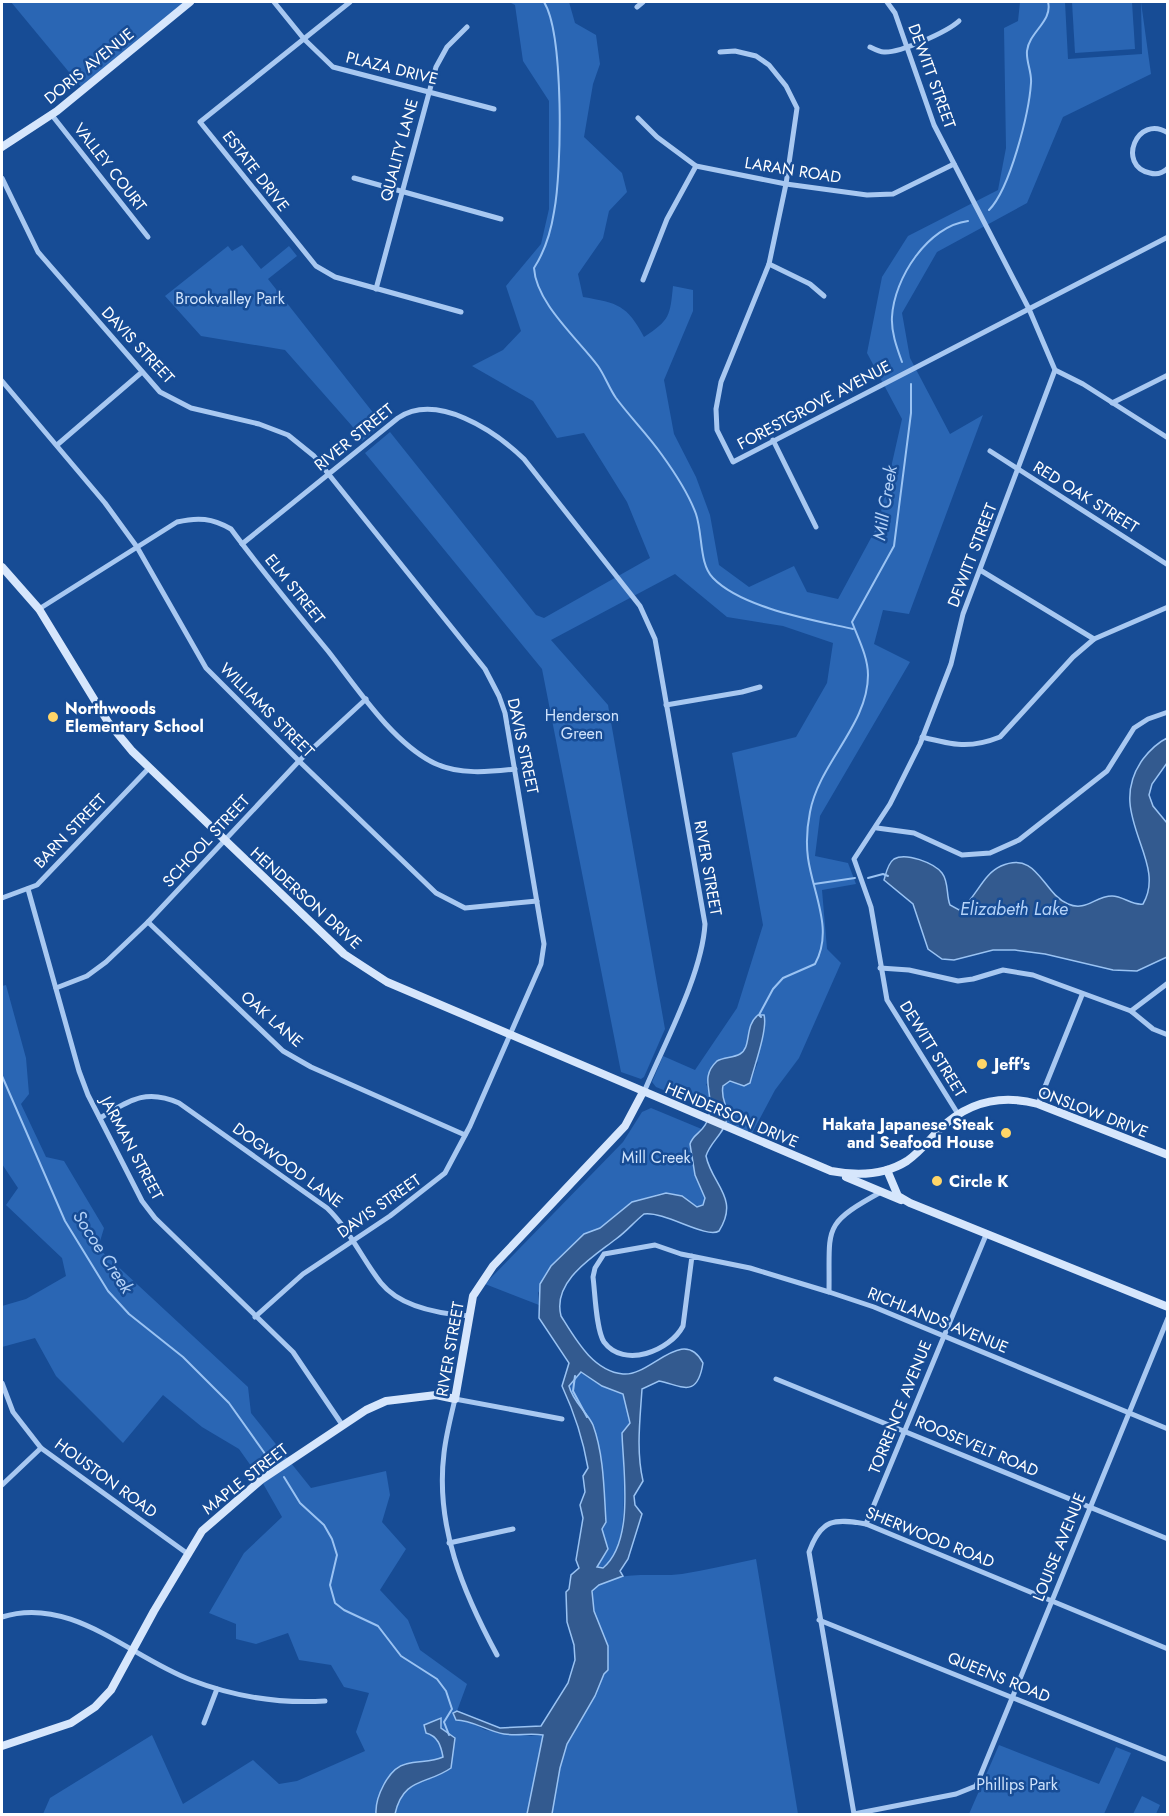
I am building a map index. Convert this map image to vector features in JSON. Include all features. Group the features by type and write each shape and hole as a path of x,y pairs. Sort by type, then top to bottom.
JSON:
{"main road":[{"name":"DORIS AVENUE","path":"2,147 51,114 190,2"},
{"name":"HENDERSON DRIVE","path":"2,567 39,609 108,722 149,768 344,954 387,982 881,1192 1167,1306"},
{"name":"RIVER STREET","path":"455,1399 472,1296 493,1266 625,1126 644,1092"},
{"name":"ONSLOW DRIVE","path":"887,1170 907,1161 958,1114 996,1099 1019,1099 1038,1104 1167,1155"},
{"name":"HENDERSON DRIVE","path":"831,1171 850,1175 887,1170 898,1196 910,1203"},
{"name":"MAPLE STREET","path":"2,1746 71,1723 95,1707 111,1690 202,1531 232,1502 366,1410 386,1401 436,1395 455,1399"}],"street":[{"name":"PLAZA DRIVE","path":"274,2 304,39 333,67 494,109"},
{"name":"ESTATE DRIVE","path":"350,2 200,122 316,266 334,277 461,312"},
{"path":"638,6 643,2"},
{"name":"DEWITT STREET","path":"887,2 895,13 926,105 1029,309 1055,370 1019,471 963,614 951,663 922,737 877,828 854,859 871,907 879,968 887,1000 894,1015 958,1114"},
{"path":"870,47 884,52 906,46 947,32 959,21"},
{"name":"QUALITY LANE","path":"376,289 436,67 447,47 467,27"},
{"name":"FORESTGROVE AVENUE","path":"720,52 735,51 756,56 768,65 786,86 797,108 786,184 769,264 721,382 716,409 717,430 733,462 1167,237"},
{"name":"VALLEY COURT","path":"51,114 148,237"},
{"name":"LARAN ROAD","path":"638,118 657,137 696,166 786,184 867,195 893,194 954,164"},
{"path":"1167,133 1156,129 1145,130 1138,135 1132,145 1131,154 1137,166 1147,173 1167,172"},
{"path":"643,280 667,219 696,166"},
{"name":"DAVIS STREET","path":"2,178 38,252 160,392 191,408 260,424 288,435 314,456 485,669 505,713 544,944 541,964 451,1165 440,1179 303,1274 255,1317"},
{"path":"354,178 501,219"},
{"path":"769,264 810,284 824,296"},
{"path":"1055,370 1167,438"},
{"path":"57,445 142,372"},
{"path":"1112,403 1167,375"},
{"name":"WILLIAMS STREET","path":"2,381 105,503 137,547 206,668 299,761 436,893 465,908 537,902"},
{"name":"RIVER STREET","path":"242,543 410,410 428,408 487,428 503,438 524,459 640,606 654,639 705,924 704,944 644,1092"},
{"path":"773,440 816,527"},
{"name":"RED OAK STREET","path":"990,451 1167,565"},
{"name":"ELM STREET","path":"39,609 177,522 195,518 209,519 231,529 366,699 405,743 436,764 458,770 487,773 515,769"},
{"path":"980,570 1094,639"},
{"path":"922,737 956,746 984,743 1000,737 1073,657 1094,639 1167,607"},
{"path":"666,705 760,687"},
{"name":"SCHOOL STREET","path":"56,988 87,976 106,962 148,922 299,761 366,699"},
{"path":"877,828 914,833 962,855 990,853 1019,840 1107,771 1134,728 1148,718 1167,712"},
{"name":"BARN STREET","path":"2,898 37,885 149,768"},
{"name":"JARMAN STREET","path":"28,889 79,1071 142,1201 155,1218 293,1352 343,1426"},
{"name":"OAK LANE","path":"148,922 283,1051 310,1067 465,1135"},
{"path":"879,968 909,970 958,981 974,980 1003,970 1033,975 1082,995 1131,1011 1153,1029 1167,1035"},
{"path":"1131,1011 1167,983"},
{"path":"1038,1104 1082,995"},
{"name":"DOGWOOD LANE","path":"100,1118 144,1096 156,1095 179,1103 327,1208 339,1220 382,1285 395,1295 427,1309 448,1315 470,1316"},
{"path":"829,1292 829,1233 841,1216 881,1192"},
{"name":"TORRENCE AVENUE","path":"866,1524 986,1235"},
{"name":"RICHLANDS AVENUE","path":"692,1256 682,1326 679,1332 649,1354 624,1354 614,1351 603,1340 597,1306 593,1277 599,1259 614,1251 655,1245 692,1256 750,1268 829,1292 944,1336 1167,1429"},
{"name":"LOUISE AVENUE","path":"854,1814 956,1794 976,1786 1167,1318"},
{"name":"ROOSEVELT ROAD","path":"776,1379 1167,1539"},
{"name":"HOUSTON ROAD","path":"2,1383 13,1412 41,1448 188,1554"},
{"name":"RIVER STREET","path":"455,1399 444,1453 443,1506 449,1543 474,1612 497,1655"},
{"name":"MAPLE STREET","path":"455,1399 562,1419"},
{"path":"2,1485 41,1448"},
{"name":"SHERWOOD ROAD","path":"854,1814 809,1552 816,1532 830,1523 843,1519 866,1524 1167,1649"},
{"path":"449,1543 513,1529"},
{"path":"2,1617 40,1612 72,1619 189,1679 244,1698 276,1702 325,1701"},
{"name":"QUEENS ROAD","path":"819,1620 1167,1760"},
{"path":"204,1723 217,1689"}],"green space":[{"path":"11,2 190,2 83,89"},
{"name":"Henderson Green","path":"509,2 569,2 575,23 596,35 600,64 593,84 584,137 622,173 627,192 609,211 603,238 578,274 583,297 605,301 620,307 632,318 644,337 659,326 667,316 673,286 693,290 693,311 664,380 674,434 696,477 710,515 719,565 749,587 794,566 807,592 838,599 878,525 902,419 867,353 882,277 908,236 998,190 1006,148 1004,28 1018,21 1020,2 1065,2 1068,59 1142,54 1141,2 1151,74 1063,117 1027,203 937,252 902,313 910,358 950,434 983,415 909,614 883,610 874,644 910,662 820,816 815,856 848,863 856,884 822,890 827,949 841,963 799,1058 775,1090 750,1137 726,1123 722,1093 725,1083 750,1083 758,1062 706,1084 711,1097 710,1109 656,1087 652,1082 663,1056 695,1070 737,1008 763,925 732,753 796,737 827,683 833,643 783,626 727,617 675,574 551,640 608,705 665,1029 644,1077 641,1079 621,1072 542,669 365,453 390,432 536,615 544,618 650,558 627,502 584,433 557,438 533,401 472,366 503,350 521,331 506,286 541,244 549,209 549,101 523,61 515,5"},
{"path":"1072,2 1132,2 1135,49 1075,53"},
{"name":"Brookvalley Park","path":"242,245 261,269 289,246 297,256 268,279 382,424 362,441 352,426 285,350 201,336 165,296 228,246 232,251"},
{"path":"6,985 26,1058 29,1094 21,1104 46,1157 64,1161 104,1228 98,1248 248,1387 251,1413 311,1488 386,1471 390,1495 382,1522 406,1549 380,1590 408,1620 420,1650 467,1684 457,1711 453,1713 485,1730 530,1736 543,1735 527,1814 395,1814 399,1802 410,1788 451,1768 440,1718 424,1726 441,1745 443,1757 376,1810 376,1814 43,1814 50,1798 152,1735 183,1804 253,1760 279,1784 297,1781 365,1751 356,1732 369,1693 344,1687 331,1665 299,1660 288,1633 256,1644 236,1639 236,1624 209,1613 244,1553 282,1517 261,1480 239,1449 202,1427 163,1395 123,1443 56,1376 35,1338 2,1347 2,1306 26,1299 66,1276 62,1258 6,1205 18,1188 2,1164 2,986"},
{"name":"Mill Creek","path":"651,1108 704,1130 690,1144 695,1175 705,1198 703,1205 697,1207 682,1196 662,1193 632,1202 600,1228 584,1234 558,1258 538,1293 539,1305 485,1284 623,1142 642,1112"},
{"path":"581,1372 602,1386 624,1394 630,1423 622,1433 623,1510 617,1550 609,1563 597,1568 600,1558 607,1552 602,1528 606,1522 604,1486 599,1448 592,1425 569,1386"},
{"path":"756,1559 798,1814 552,1814 560,1768 567,1744 595,1696 604,1674 608,1646 594,1611 592,1591 612,1579 634,1575 682,1574"},
{"name":"Phillips Park","path":"999,1745 1099,1784 1116,1747 1131,1753 1104,1814 969,1814"},
{"path":"1142,1796 1160,1805 1156,1814 1133,1814"}],"water":[{"name":"Elizabeth Lake","path":"1167,738 1167,763 1152,784 1149,795 1153,806 1167,823 1167,957 1137,971 1113,970 1045,954 1015,950 993,950 954,960 942,959 928,949 913,904 884,880 890,863 899,857 920,860 938,869 946,880 950,905 959,910 970,900 988,875 1001,866 1013,863 1032,868 1059,899 1074,906 1085,905 1100,898 1112,896 1135,904 1143,904 1149,887 1148,871 1132,817 1130,799 1133,779 1143,759 1157,744"},
{"path":"758,1015 764,1015 762,1038 750,1083 744,1086 730,1081 723,1086 727,1110 726,1123 706,1156 726,1200 725,1219 719,1231 705,1231 653,1214 644,1214 576,1271 563,1292 560,1303 561,1316 586,1353 612,1372 633,1373 666,1355 686,1349 695,1353 703,1363 697,1382 692,1386 681,1387 659,1381 642,1389 639,1447 643,1481 634,1496 635,1505 642,1514 628,1559 620,1571 623,1576 599,1585 592,1591 594,1611 608,1646 608,1670 567,1744 560,1768 552,1814 527,1814 543,1735 498,1733 456,1720 453,1713 457,1711 500,1728 541,1726 568,1683 575,1660 574,1645 567,1622 566,1592 569,1589 571,1575 579,1568 576,1560 583,1518 580,1505 585,1492 583,1476 588,1468 578,1427 562,1386 569,1363 539,1318 540,1284 551,1266 584,1234 600,1228 632,1202 666,1193 682,1196 697,1207 703,1205 705,1198 695,1175 690,1144 703,1128 708,1117 710,1109 709,1073 717,1061 744,1051 754,1020","holes":["581,1372 602,1386 623,1394 630,1423 622,1433 625,1504 620,1541 613,1556 603,1568 597,1567 608,1549 602,1529 606,1522 603,1473 597,1437 593,1425 569,1386"]},
{"path":"441,1718 441,1728 455,1738 451,1768 410,1788 399,1802 395,1814 376,1814 380,1792 394,1771 406,1764 443,1757 438,1742 426,1733 424,1725"}],"waterway":[{"path":"544,2 551,19 555,43 560,136 557,193 553,219 544,248 534,268 542,294 559,320 598,366 616,398 657,448 681,483 696,514 705,565 713,578 741,597 759,605 853,629"},
{"name":"Mill Creek","path":"989,210 1004,186 1017,150 1027,113 1031,83 1027,51 1032,38 1047,15 1048,2"},
{"name":"Mill Creek","path":"902,362 895,340 892,317 894,302 906,271 927,243 953,225 968,221"},
{"name":"Mill Creek","path":"761,1017 759,1015 773,989 783,978 815,964 820,951 823,938 822,925 807,852 809,818 815,794 852,727 866,693 868,675 866,661 852,622 894,546 911,413 911,384"},
{"path":"868,878 883,874 888,876"},
{"path":"814,884 855,878"},
{"name":"Socoe Creek","path":"2,1076 65,1221 108,1291 129,1314 183,1357 229,1403 273,1465"},
{"name":"Mill Creek","path":"575,1376 573,1391 587,1417"},
{"name":"Socoe Creek","path":"284,1477 300,1503 324,1525 332,1539 337,1555 330,1585 335,1603 344,1610 378,1626 401,1656 437,1679 446,1691 452,1709 444,1722 449,1735"}],"place":[{"name":"Northwoods Elementary School","path":"53,717"},
{"name":"Jeff's","path":"982,1064"},
{"name":"Hakata Japanese Steak and Seafood House","path":"1006,1133"},
{"name":"Circle K","path":"937,1181"}]}
